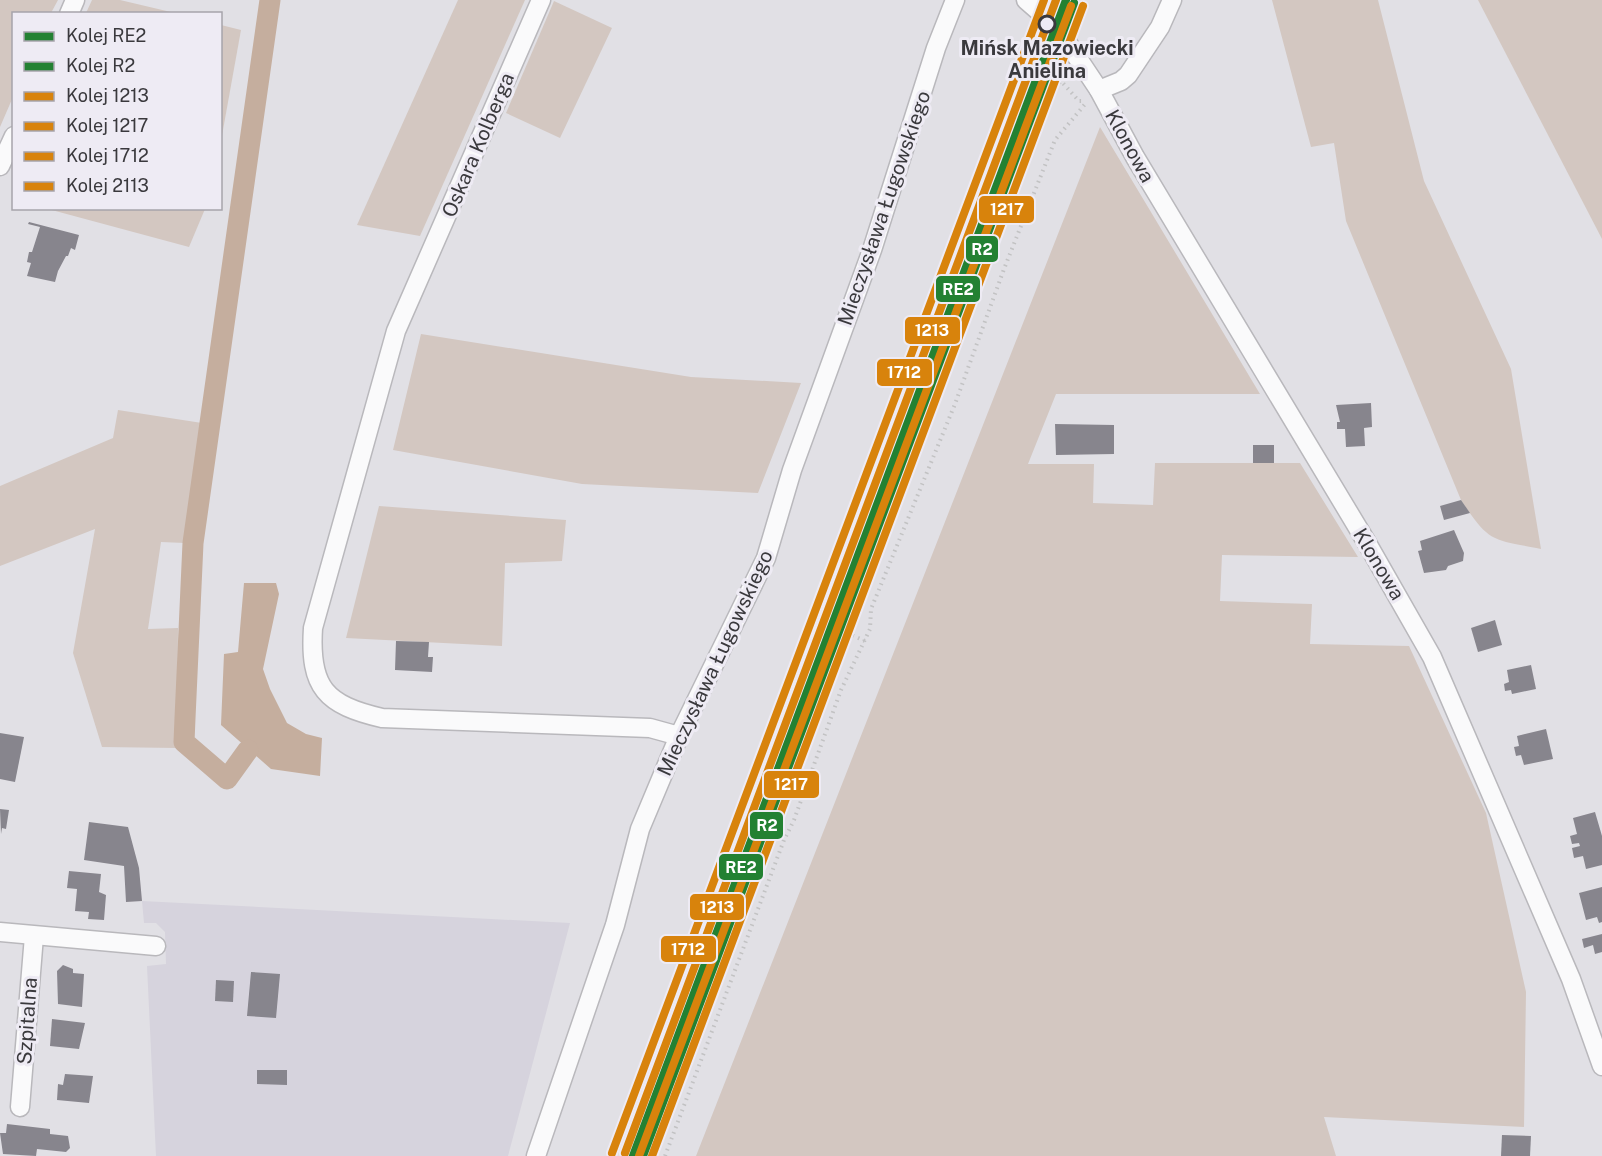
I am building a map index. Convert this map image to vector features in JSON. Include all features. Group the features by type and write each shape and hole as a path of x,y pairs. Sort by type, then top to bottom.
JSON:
{"street":[{"name":"Oskara Kolberga","path":"541,0 396,330 314,628 312,648 315,667 322,686 333,701 352,711 382,718 650,728 679,736"},
{"name":"Mieczysława Ługowskiego","path":"536,1156 615,925 640,829 679,736 766,558 792,470 872,250 936,48 955,0"},
{"name":"Klonowa","path":"1026,0 1056,27 1100,90 1135,157 1367,543 1432,657 1571,979 1602,1066"},
{"path":"1100,90 1128,75 1160,27 1172,0"},
{"path":"0,166 12,140"},
{"path":"0,932 156,946"},
{"name":"Szpitalna","path":"20,1107 34,936"}],"path":[{"path":"665,1156 784,840 794,820 841,690 870,629 871,609 955,404 1004,268 1055,140 1088,100 1079,101 1061,81 1046,95"},
{"path":"847,633 865,641"}],"shaded area":[{"path":"0,0 58,0 52,12 12,12 12,99 0,127"},
{"path":"92,0 120,0 171,12 86,12"},
{"path":"458,0 525,0 420,236 357,225"},
{"path":"1272,0 1378,0 1424,181 1511,369 1541,549 1502,541 1494,537 1479,525 1461,500 1346,221 1334,143 1311,147"},
{"path":"1478,0 1602,0 1602,239"},
{"path":"554,1 612,28 560,138 506,113"},
{"path":"222,25 241,30 222,135"},
{"path":"1100,127 1260,394 1056,394 1028,464 1094,464 1093,503 1153,505 1155,463 1300,463 1358,557 1222,555 1220,601 1312,604 1310,644 1409,646 1486,813 1526,992 1524,1127 1324,1117 1336,1156 696,1156"},
{"path":"52,210 205,210 189,247"},
{"path":"421,334 691,377 801,383 758,493 582,484 393,450"},
{"path":"118,410 202,423 185,543 161,542 148,629 178,628 177,748 102,747 73,653 95,529 0,566 0,486 113,438"},
{"path":"379,506 566,520 562,561 505,563 502,646 346,638"},
{"path":"244,583 276,583 279,594 263,669 287,723 306,734 322,738 320,776 271,769 221,725 224,654 238,652"},
{"path":"142,901 570,923 508,1156 156,1156 147,966 166,964 165,932 156,923 144,923"}],"building":[{"path":"1013,189 1019,191 1013,207 1007,205"},
{"path":"29,222 79,235 75,250 71,248 66,256 55,282 27,276 31,263 27,262 29,252 32,252 40,227 28,224"},
{"path":"1371,403 1372,427 1364,428 1365,446 1346,447 1345,429 1337,429 1337,422 1340,422 1336,405"},
{"path":"1055,424 1114,425 1114,454 1056,455"},
{"path":"1253,445 1274,445 1274,463 1253,463"},
{"path":"1461,500 1470,513 1444,520 1440,506"},
{"path":"1454,530 1464,553 1463,561 1448,566 1446,570 1424,573 1418,551 1422,550 1420,541"},
{"path":"1495,620 1502,645 1478,652 1471,628"},
{"path":"396,641 429,642 428,657 433,657 432,672 395,670"},
{"path":"1531,665 1536,689 1512,694 1511,690 1505,691 1504,684 1509,682 1507,670"},
{"path":"1546,729 1553,759 1524,765 1521,755 1516,756 1514,747 1519,746 1517,736"},
{"path":"0,733 24,737 15,782 0,779"},
{"path":"0,809 9,810 6,829 2,828 1,834"},
{"path":"1595,812 1602,836 1602,865 1586,869 1583,856 1574,858 1572,848 1580,846 1579,843 1572,844 1570,836 1577,834 1573,818"},
{"path":"89,822 128,827 139,868 142,901 126,902 124,866 84,860"},
{"path":"69,871 101,874 99,892 106,895 104,920 88,919 89,912 75,911 77,889 67,888"},
{"path":"1602,887 1602,922 1599,923 1597,917 1586,920 1579,893"},
{"path":"1602,934 1602,952 1595,954 1593,945 1584,948 1582,939"},
{"path":"63,965 73,969 73,973 84,974 82,1007 58,1004 57,971"},
{"path":"251,972 280,974 276,1018 247,1016"},
{"path":"216,980 234,981 233,1002 215,1001"},
{"path":"52,1019 85,1023 79,1049 50,1046"},
{"path":"257,1070 287,1070 287,1085 257,1084"},
{"path":"65,1074 93,1076 89,1103 57,1100 58,1084 63,1085"},
{"path":"7,1124 50,1129 50,1134 68,1136 70,1148 66,1152 37,1149 36,1156 3,1154 0,1133 6,1133"},
{"path":"1502,1135 1531,1136 1530,1156 1501,1156"}],"waterway":[{"path":"248,750 227,779 184,742 193,543 270,0"}],"rail line":[{"name":"1712","path":"612,1153 1044,0"},
{"name":"1213","path":"625,1153 1056,0"},
{"name":"RE2","path":"633,1156 1066,0"},
{"name":"R2","path":"643,1156 1074,3"},
{"name":"2113","path":"639,1156 1071,6"},
{"name":"1217","path":"652,1156 1083,6"}],"place":[{"name":"Mińsk Mazowiecki Anielina","path":"1047,24"}]}
